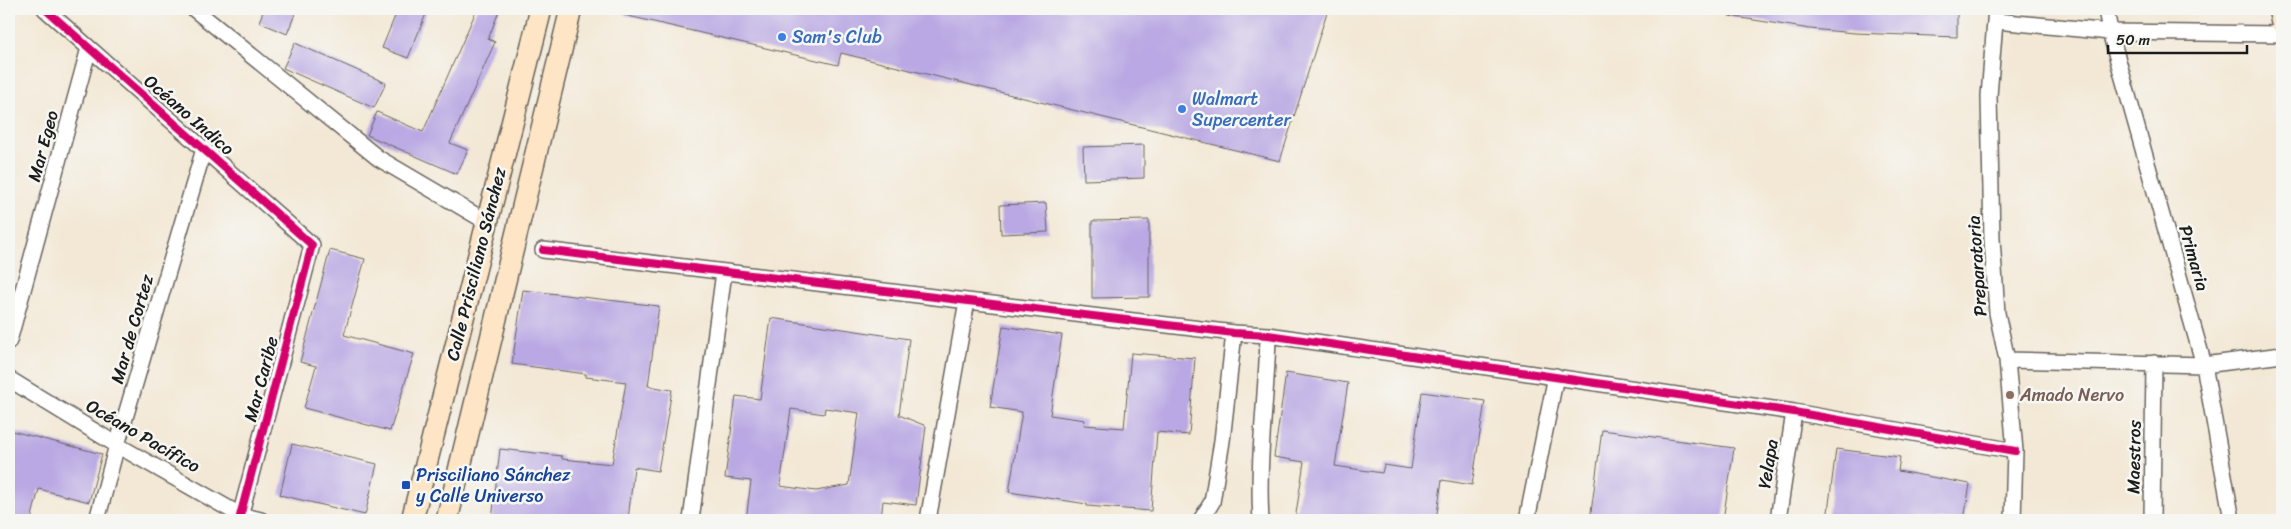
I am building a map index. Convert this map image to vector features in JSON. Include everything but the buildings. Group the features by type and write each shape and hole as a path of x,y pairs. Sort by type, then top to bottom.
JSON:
{"main road":[{"name":"Calle Prisciliano Sánchez","path":"412,520 541,9"},
{"name":"Calle Prisciliano Sánchez","path":"447,520 571,9"},
{"path":"2279,9 2282,23"}],"street":[{"name":"Océano Indico","path":"45,9 312,245"},
{"path":"194,9 378,158 487,222"},
{"name":"Primaria","path":"2106,9 2110,32 2204,365 2232,520"},
{"path":"1996,15 2110,32 2282,34"},
{"name":"Preparatoria","path":"1996,15 1989,96 1992,239 1997,313 2007,360 2015,451 2013,520"},
{"name":"Mar Egeo","path":"9,341 89,48"},
{"name":"Mar de Cortez","path":"97,520 117,445 204,148"},
{"name":"Mar Caribe","path":"240,518 312,245"},
{"path":"543,250 1268,335 1794,412 2015,451"},
{"path":"691,520 724,272"},
{"path":"928,520 967,301"},
{"path":"1200,520 1212,502 1222,441 1234,332"},
{"path":"1261,520 1261,466 1267,384 1268,335"},
{"path":"2007,360 2204,365 2282,355"},
{"name":"Maestros","path":"2152,520 2154,363"},
{"path":"1527,520 1556,376"},
{"name":"Océano Pacífico","path":"9,379 240,518 261,520"},
{"name":"Yelapa","path":"1778,520 1794,412"}],"cycle path":[{"path":"45,9 312,245 239,520"},
{"path":"543,250 1234,333 1268,335 1794,412 2015,451"}],"place":[{"name":"Sam's Club","path":"782,37"},
{"name":"Walmart Supercenter","path":"1182,109"},
{"name":"Amado Nervo","path":"2010,395"},
{"name":"Prisciliano Sánchez y Calle Universo","path":"406,485"}]}
